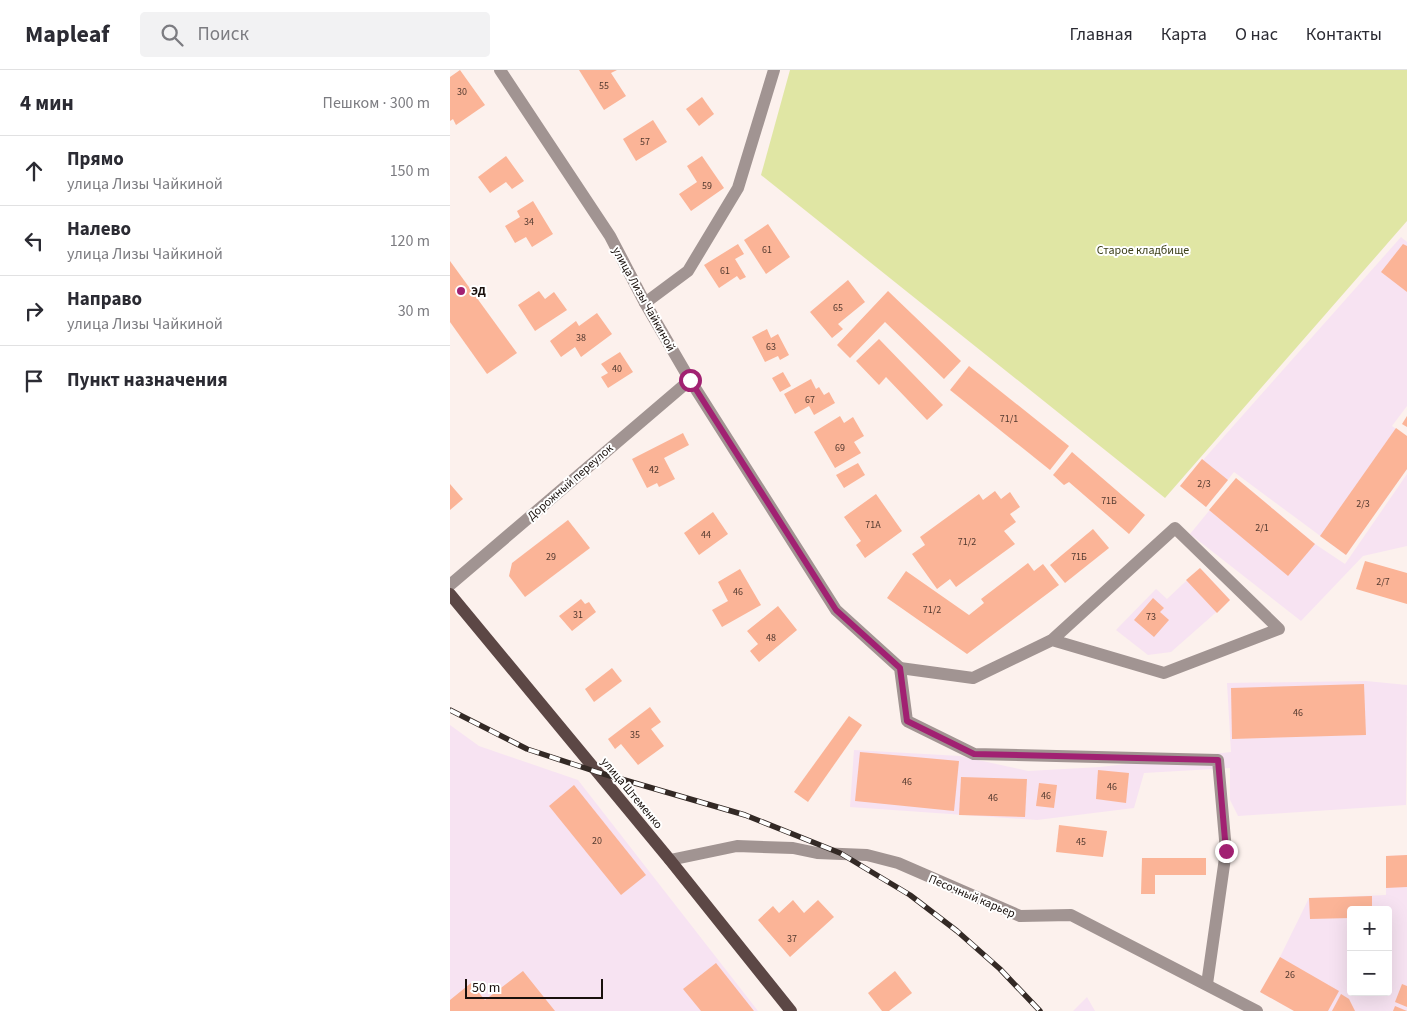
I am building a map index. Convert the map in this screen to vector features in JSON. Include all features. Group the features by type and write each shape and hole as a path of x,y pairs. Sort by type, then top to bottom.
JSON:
{"main road":[{"name":"улица Штеменко","path":"450,594 670,860 791,1011"}],"street":[{"name":"улица Лизы Чайкиной","path":"500,70 610,236 645,304 690,380 836,610 900,668"},
{"path":"645,304 688,271 738,188 774,70"},
{"name":"Дорожный переулок","path":"450,585 690,380"},
{"path":"1052,640 1164,673 1279,629 1175,528 1052,640 972,678 900,668 907,721 974,754 1218,760 1226,851 1207,984"},
{"name":"Песочный карьер","path":"670,860 737,846 793,848 818,853 867,855 898,863 1020,916 1071,915 1257,1011"}],"shaded area":[{"path":"1401,237 1407,242 1407,406 1392,426 1407,437 1407,469 1346,555 1234,472 1206,507 1180,486"},
{"path":"1407,474 1407,546 1363,556 1301,621 1190,534 1236,478 1315,544 1345,564"},
{"path":"1200,568 1230,600 1171,652 1148,655 1116,630 1156,589 1167,599"},
{"path":"1366,681 1407,685 1406,805 1238,816 1230,800 1230,768 1144,773 1134,808 1037,820 850,807 854,750 960,756 1028,771 1100,767 1231,752 1227,683"},
{"path":"450,725 479,746 578,780 758,1011 450,1011"},
{"path":"1407,855 1407,1011 1294,1011 1260,992 1280,957 1309,898 1386,895 1386,856"},
{"path":"1087,997 1095,1011 1073,1011"}],"green space":[{"name":"Старое кладбище","path":"790,70 1407,70 1407,221 1165,498 761,175"}],"building":[{"path":"460,70 485,105 456,125 453,119 450,121 450,77"},
{"path":"579,70 617,70 611,73 626,96 604,110"},
{"path":"702,97 714,114 699,126 686,109"},
{"path":"653,120 667,142 636,161 623,139"},
{"path":"506,156 524,181 512,189 506,182 490,193 478,177"},
{"path":"702,156 724,188 691,211 679,194 697,182 687,166"},
{"path":"533,201 553,234 532,247 526,237 515,243 505,226 520,217 517,211"},
{"path":"768,224 790,257 766,274 744,240"},
{"path":"738,244 744,254 735,259 746,277 740,280 737,276 719,288 704,265"},
{"path":"1403,244 1407,246 1407,292 1381,272"},
{"name":"ЭД","path":"450,261 517,353 487,374 450,322"},
{"path":"848,280 865,302 838,324 843,329 832,338 810,312"},
{"path":"539,291 545,299 554,292 567,310 535,331 518,305"},
{"path":"888,291 961,361 944,379 885,322 850,358 837,345"},
{"path":"597,313 612,334 581,357 575,347 561,357 550,341 576,321 579,326"},
{"path":"767,329 771,338 778,334 789,355 780,360 778,356 765,362 752,337"},
{"path":"879,339 943,405 927,420 886,377 879,385 856,361"},
{"path":"620,352 633,372 608,388 601,377 608,373 601,364"},
{"path":"969,366 1069,446 1050,470 950,390"},
{"path":"783,372 791,386 780,392 772,378"},
{"path":"811,379 816,389 819,387 824,395 829,392 835,403 814,415 809,406 795,414 784,394"},
{"path":"840,416 844,423 853,417 864,436 854,442 861,453 835,468 814,432"},
{"path":"1407,416 1407,427 1402,424"},
{"path":"1396,428 1407,436 1407,469 1346,555 1320,536"},
{"path":"683,433 689,445 664,458 675,479 659,487 657,483 647,488 632,459"},
{"path":"1072,452 1145,515 1129,534 1069,482 1064,485 1053,475"},
{"path":"1202,459 1228,480 1206,507 1180,486"},
{"path":"858,463 865,475 844,488 836,475"},
{"path":"1236,478 1315,544 1288,576 1209,510"},
{"path":"450,484 463,499 450,510"},
{"path":"995,491 1001,499 1010,492 1020,507 1010,514 1016,522 1004,531 1015,544 956,587 950,579 937,589 912,554 925,545 920,537 979,494 983,500"},
{"path":"876,494 902,531 865,558 856,545 861,541 844,517"},
{"path":"713,512 728,534 699,555 684,533"},
{"path":"568,520 590,548 525,597 509,576 512,563"},
{"path":"1093,529 1109,548 1065,583 1050,565"},
{"path":"1365,561 1407,573 1407,604 1356,589"},
{"path":"1028,563 1034,571 1043,564 1059,585 967,654 887,598 906,571 969,615 984,603 981,599"},
{"path":"1200,568 1230,600 1217,613 1186,580"},
{"path":"740,569 761,605 722,627 712,610 728,601 718,582"},
{"path":"1153,598 1164,608 1160,612 1169,620 1154,637 1134,620"},
{"path":"581,599 585,604 589,602 596,612 572,631 559,616"},
{"path":"778,606 797,630 759,662 750,651 758,644 747,631"},
{"path":"612,668 622,681 594,702 585,689"},
{"path":"1364,684 1366,735 1232,739 1231,688"},
{"path":"650,707 661,722 651,729 664,746 638,765 621,744 615,749 608,739"},
{"path":"849,716 862,725 808,802 794,792"},
{"path":"860,752 959,761 954,811 855,801"},
{"path":"1098,770 1129,773 1126,803 1096,799"},
{"path":"961,777 1027,779 1025,817 959,815"},
{"path":"1039,783 1057,785 1054,808 1036,806"},
{"path":"574,785 646,875 621,895 549,806"},
{"path":"1059,825 1107,831 1103,857 1056,852"},
{"path":"1407,855 1407,887 1386,888 1386,856"},
{"path":"1142,858 1206,858 1206,875 1155,875 1155,894 1141,894"},
{"path":"1372,896 1372,906 1347,906 1347,918 1310,919 1309,898"},
{"path":"793,900 804,913 818,900 834,917 790,957 758,920 773,906 779,913"},
{"path":"1280,957 1339,991 1328,1011 1294,1011 1260,992"},
{"path":"716,963 754,1011 701,1011 683,989"},
{"path":"523,971 555,1011 450,1011 450,1000 471,983 485,1000"},
{"path":"895,971 912,993 889,1011 882,1011 868,993"},
{"path":"1402,984 1407,986 1407,1007 1395,1002"},
{"path":"1341,994 1349,999 1355,1011 1332,1011"},
{"path":"1395,1006 1407,1011 1393,1011"}],"railway":[{"path":"450,710 527,749 597,772 745,815 840,853 910,895 957,931 1000,969 1040,1011"}],"place":[{"name":"ЭД","path":"461,291"}],"route":[{"path":"690,380 836,610 900,668 907,721 974,754 1218,760 1226,851"}]}
